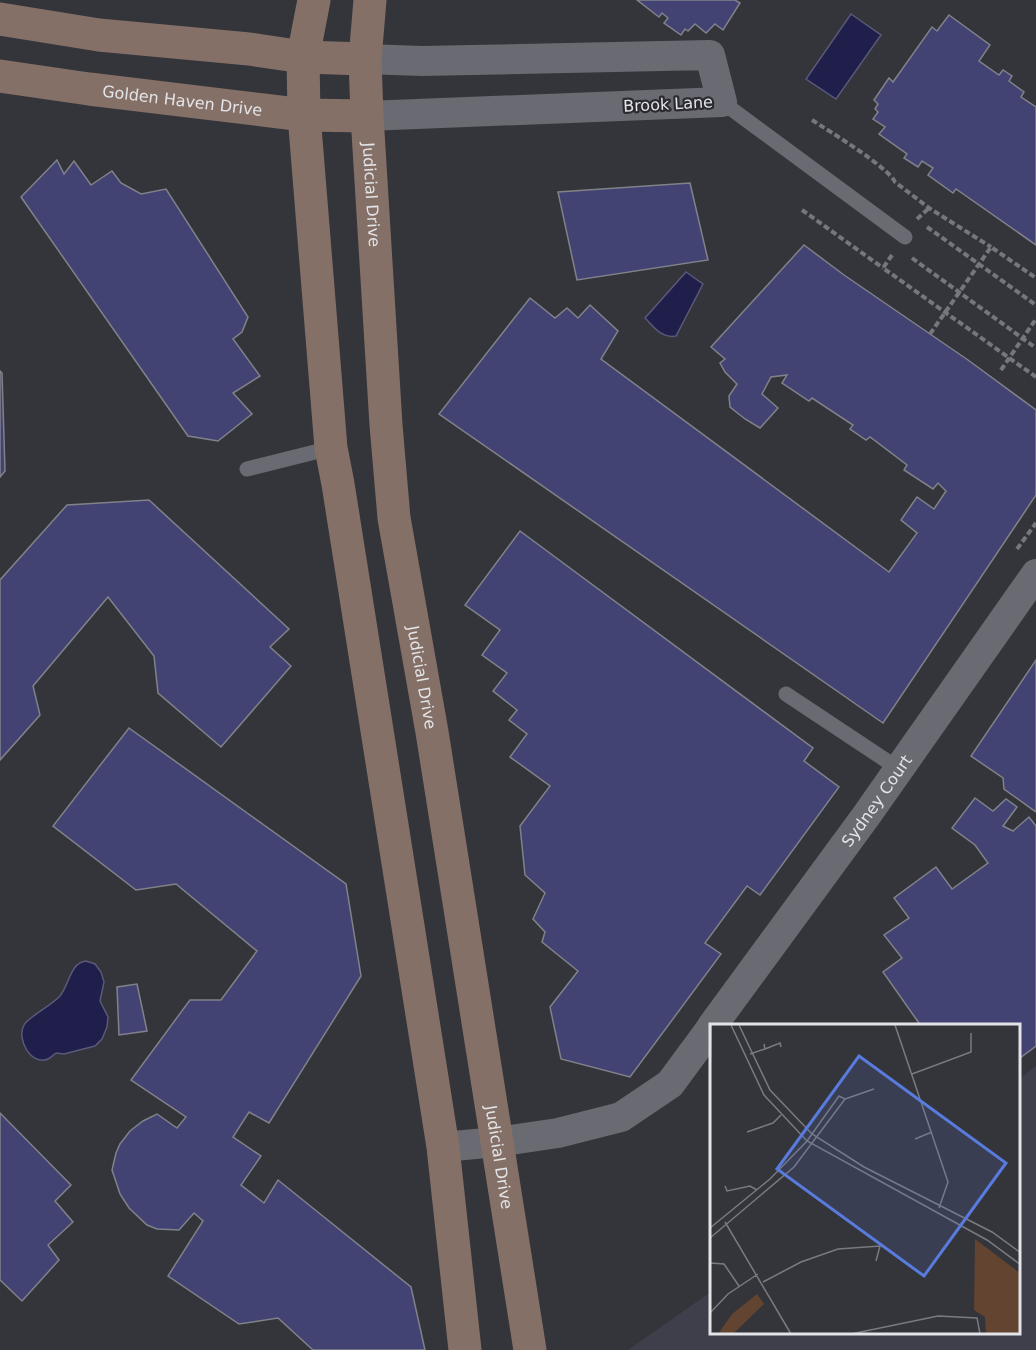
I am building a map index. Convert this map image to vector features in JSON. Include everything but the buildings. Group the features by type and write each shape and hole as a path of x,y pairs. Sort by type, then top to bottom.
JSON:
{"street":[{"path":"314,0 303,57 304,114 331,448 443,1147 465,1350"},
{"name":"Judicial Drive","path":"370,0 365,59 367,116 394,518 432,732 530,1350"},
{"path":"0,19 99,35 249,49 303,57 365,59"},
{"name":"Brook Lane","path":"365,59 422,61 710,55 722,102 367,116"},
{"name":"Golden Haven Drive","path":"0,76 88,89 304,114 367,116"},
{"name":"Sydney Court","path":"713,1024 866,816 1036,574"},
{"name":"Sydney Court","path":"443,1147 558,1133 621,1117 670,1084 710,1029"}],"lane":[{"path":"722,102 901,242"},
{"path":"247,469 331,448"},
{"path":"786,694 899,769"}],"path":[{"path":"812,120 873,161 892,176 895,182 929,208 1036,278"},
{"path":"929,208 916,220 1036,305"},
{"path":"802,210 1034,376 1036,369"},
{"path":"883,268 901,242 959,292 1036,348"},
{"path":"930,334 991,247"},
{"path":"1001,370 1036,319"}],"shaded area":[{"path":"851,14 881,35 836,99 806,79"},
{"path":"686,272 703,284 676,336 667,336 659,332 645,318"},
{"path":"86,961 95,964 104,982 100,1001 108,1017 102,1039 95,1046 64,1054 56,1053 48,1059 36,1059 24,1044 22,1031 24,1025 60,996 73,970 77,965"},
{"path":"1036,1066 1036,1350 628,1350 710,1292 710,1335 1021,1335 1021,1077"}]}
